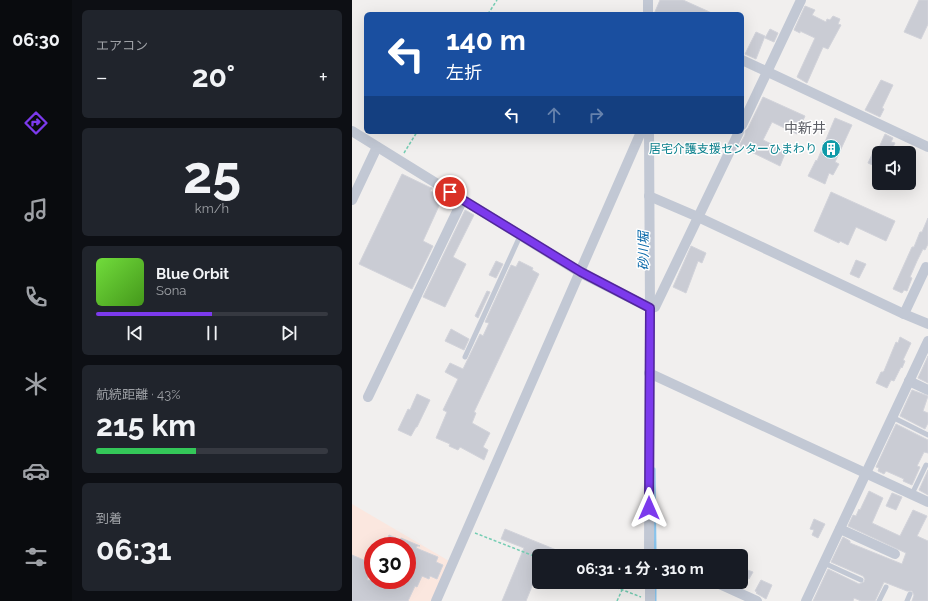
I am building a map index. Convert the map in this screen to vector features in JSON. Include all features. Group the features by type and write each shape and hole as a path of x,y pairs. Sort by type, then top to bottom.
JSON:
{"street":[{"path":"648,0 648,12"},
{"path":"744,121 801,0"},
{"path":"744,61 928,147"},
{"path":"352,131 520,236 581,272 650,308 655,307 738,134"},
{"path":"436,601 640,134"},
{"path":"649,134 649,373 652,549"},
{"path":"352,200 377,147"},
{"path":"649,196 698,217 928,324"},
{"path":"368,396 463,199"},
{"path":"904,314 926,267"},
{"path":"806,601 928,341"},
{"path":"649,373 928,502"},
{"path":"909,382 928,390"},
{"path":"840,529 895,554"},
{"path":"650,589 650,601"},
{"path":"730,589 757,601"}],"lane":[{"path":"466,357 520,236"},
{"path":"892,417 928,435"},
{"path":"912,494 926,466"},
{"path":"824,564 861,580"},
{"path":"879,601 886,586"},
{"path":"907,601 910,594"}],"path":[{"path":"489,12 497,0"},
{"path":"399,161 416,134"},
{"path":"468,530 532,555"},
{"path":"617,601 622,590 650,601"}],"shaded area":[{"path":"352,504 408,537 364,537 364,589 416,589 416,542 449,561 431,601 352,601"}],"building":[{"path":"660,0 683,0 710,12 655,12"},
{"path":"919,0 928,0 928,24 921,39 904,32"},
{"path":"805,6 815,10 812,15 826,22 827,19 830,20 833,16 840,19 838,24 841,25 828,49 823,47 807,83 797,77 815,38 800,31 800,33 794,30"},
{"path":"770,29 778,33 774,42 765,38"},
{"path":"756,32 765,36 756,59 745,54"},
{"path":"881,80 893,85 882,108 884,109 880,117 865,110"},
{"path":"763,97 805,116 797,134 772,122 763,140 786,151 780,166 739,146 745,135 745,131 748,128"},
{"name":"居宅介護支援センターひまわり","path":"835,118 852,125 835,162 839,164 833,175 829,173 825,184 808,176 816,160 817,161"},
{"path":"885,134 893,138 891,142 895,143 894,146 880,146"},
{"path":"872,154 872,165 868,163"},
{"path":"402,174 432,188 430,191 443,197 423,241 433,246 412,289 359,264"},
{"path":"831,192 895,221 886,241 856,227 848,245 840,241 839,243 814,231"},
{"path":"465,210 474,215 453,257 466,264 445,307 423,297"},
{"path":"928,218 928,244 925,250 923,249 917,261 910,277 912,278 907,291 904,290 902,293 893,289 912,247 914,247"},
{"path":"691,246 706,253 702,263 698,261 686,293 673,287"},
{"path":"856,260 866,264 859,278 850,274"},
{"path":"496,261 503,264 496,278 489,275"},
{"path":"519,261 533,268 532,270 539,274 474,412 476,413 472,423 490,433 483,447 488,450 484,460 460,447 458,450 449,446 450,444 436,438 447,412 443,410 458,379 445,372 450,363 463,369 480,334 483,336 489,323 485,322 511,265 516,267"},
{"path":"487,291 490,292 478,318 475,316"},
{"path":"451,329 469,339 464,350 445,341"},
{"path":"900,337 911,343 903,360 905,361 902,368 901,367 894,381 891,380 887,388 876,383 881,372 884,371 896,342 898,343"},
{"path":"928,356 928,383 918,378"},
{"path":"912,390 928,396 923,411 928,413 928,423 925,429 900,416"},
{"path":"417,394 430,400 411,436 398,430 408,409 410,410"},
{"path":"896,424 928,440 928,453 924,452 917,466 920,467 912,485 903,481 904,479 886,471 884,474 878,471 879,468 876,467"},
{"path":"928,470 928,495 919,490"},
{"path":"869,491 883,498 872,523 900,536 913,510 927,516 917,536 928,541 928,601 912,601 914,595 912,591 907,591 884,582 875,601 861,601 854,598 853,601 813,601 828,569 859,584 864,582 865,579 863,576 831,562 843,537 850,541 850,543 902,564 906,553 848,526 853,515 856,516 859,509 860,510"},
{"path":"892,493 902,497 896,510 886,506"},
{"path":"814,519 825,524 818,538 812,535 814,530 810,529"},
{"path":"505,529 554,549 532,549 532,586 526,601 502,601 524,548 501,539"},
{"path":"416,548 438,557 436,562 443,565 437,579 430,576 429,579 422,576 417,587"},
{"path":"352,555 364,560 364,589 414,589 408,601 352,601"},
{"path":"748,570 753,572 748,579"},
{"path":"761,580 772,585 766,599 755,591"}],"waterway":[{"name":"砂川堀","path":"654,469 655,549"},
{"name":"砂川堀","path":"655,589 655,601"}],"place":[{"name":"居宅介護支援センターひまわり","path":"831,149"}],"district":[{"name":"中新井","path":"805,128"}],"route":[{"path":"450,192 581,272 650,308 649,508"}]}
